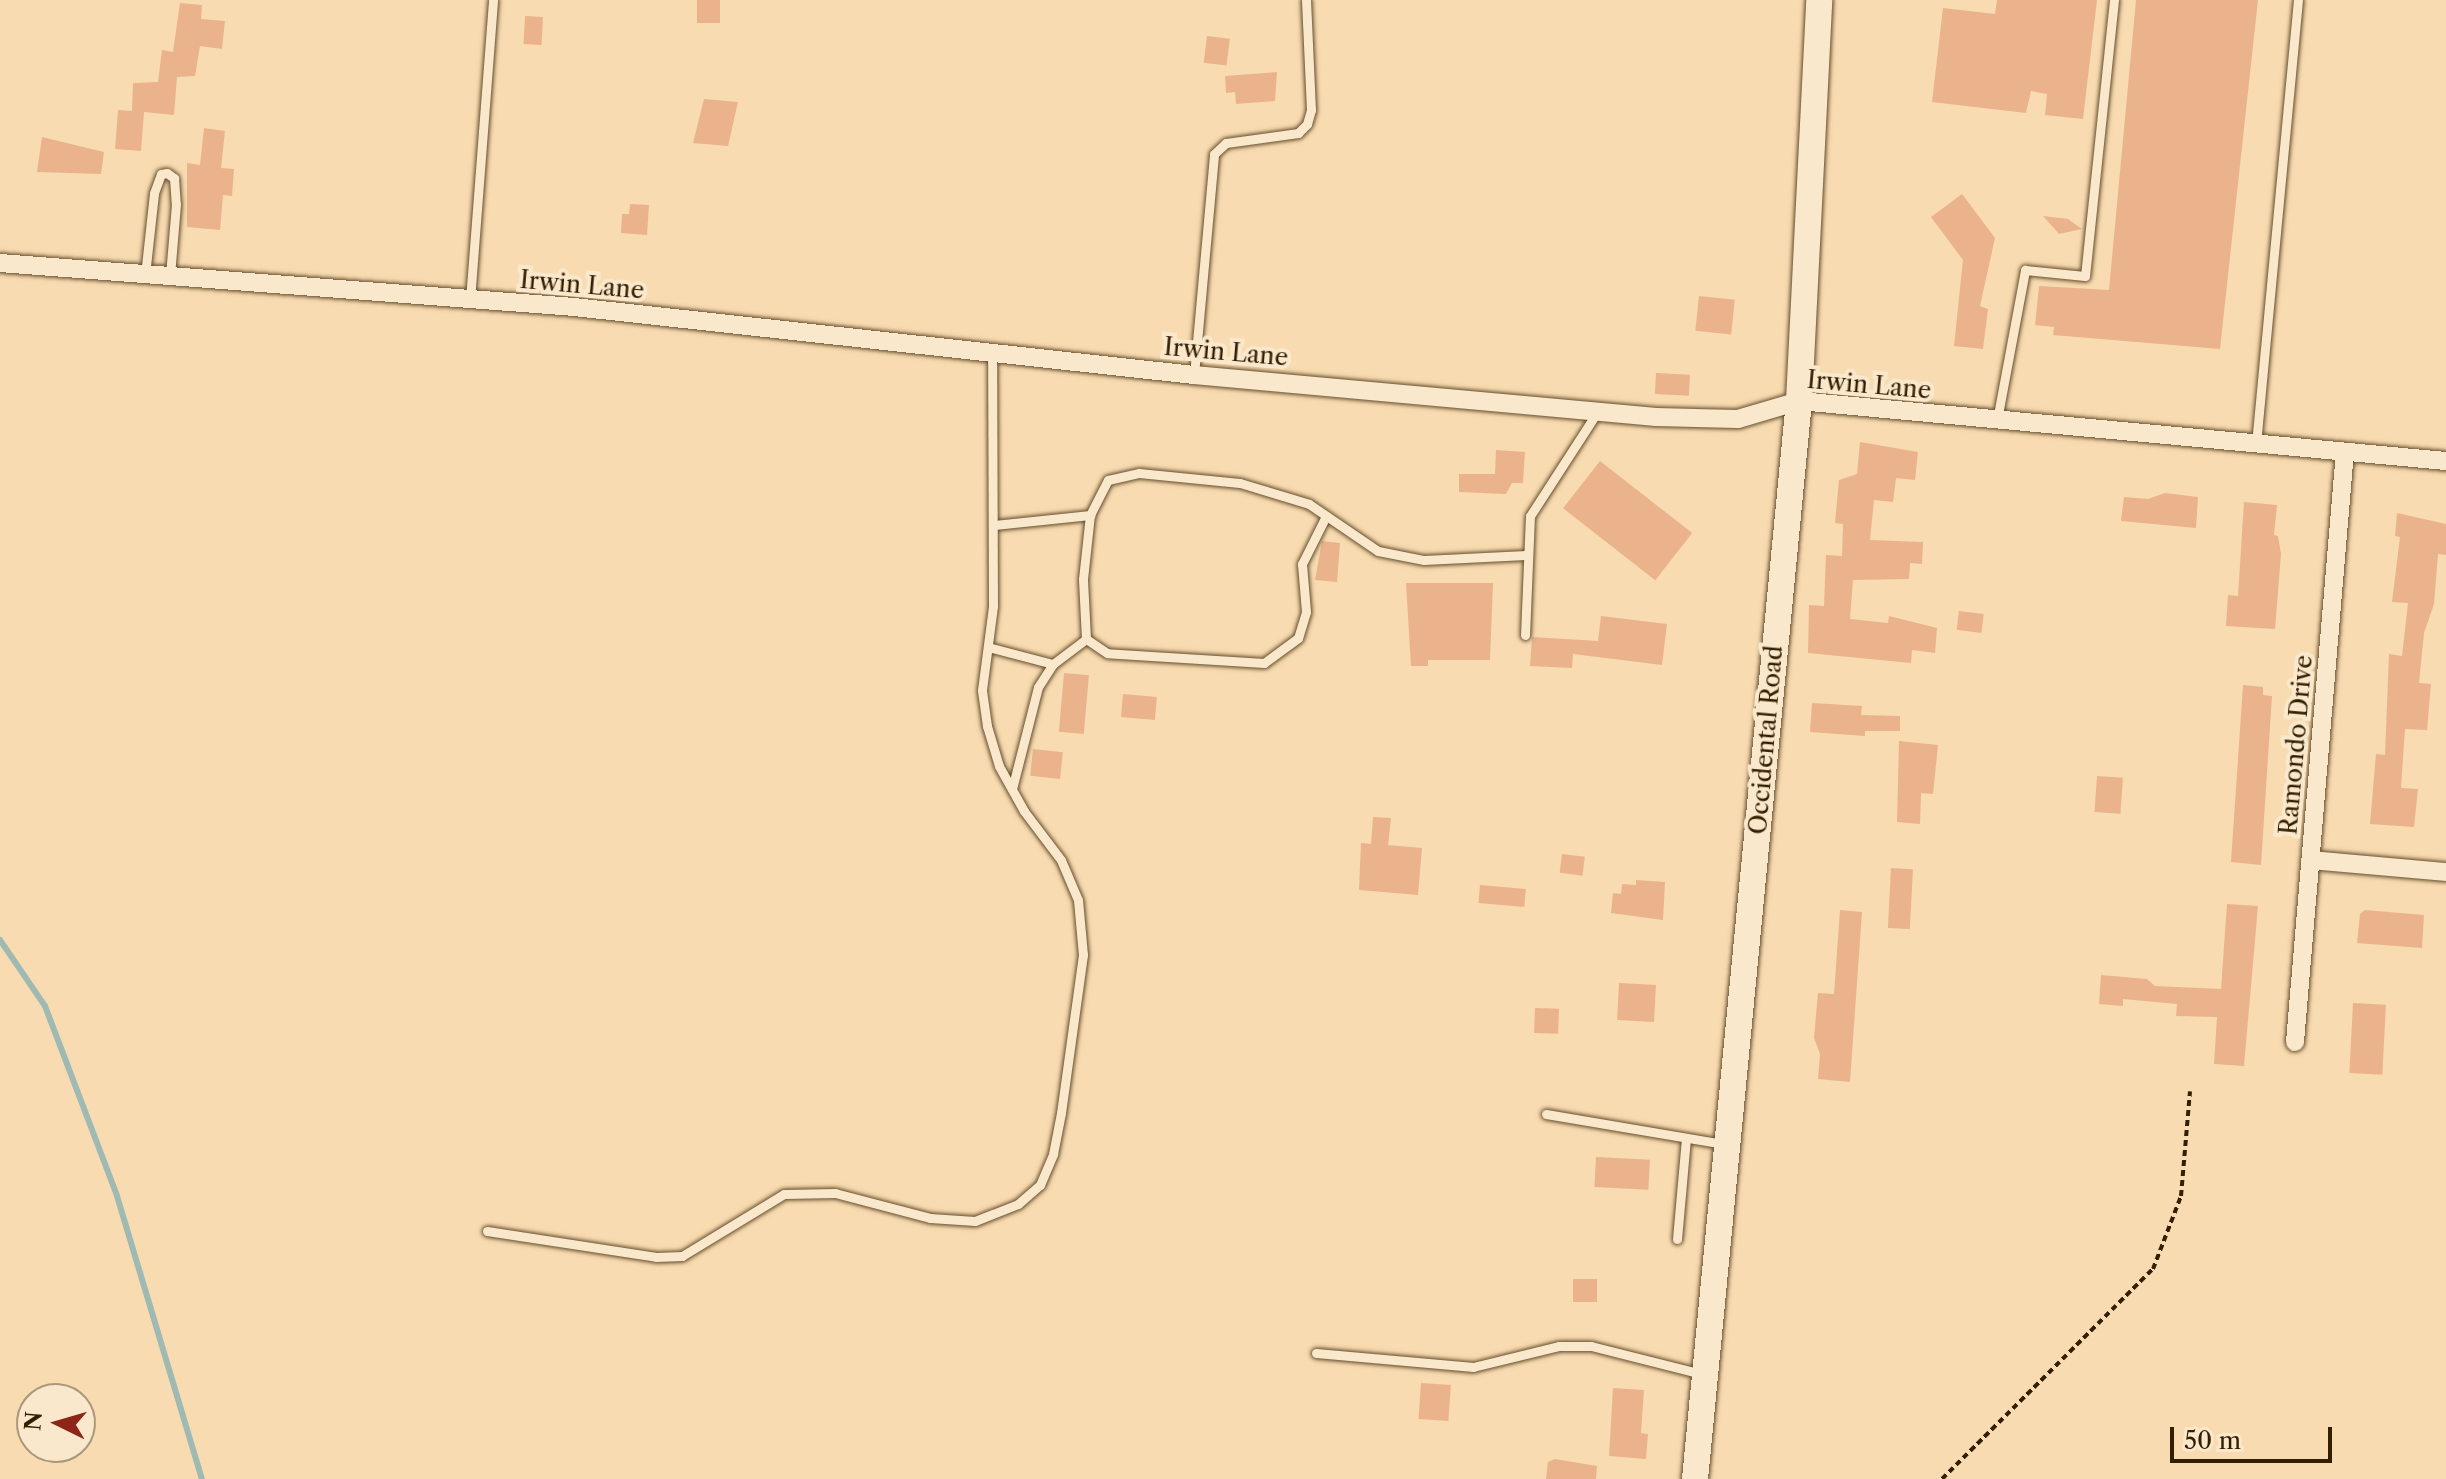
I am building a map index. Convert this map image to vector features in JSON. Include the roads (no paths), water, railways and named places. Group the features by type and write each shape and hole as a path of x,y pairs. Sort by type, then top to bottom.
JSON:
{"street":[{"name":"Occidental Road","path":"1695,1479 1799,401 1819,0"},
{"name":"Irwin Lane","path":"0,263 470,300 1194,375 1598,411 1738,419 1799,401 2446,461"},
{"name":"Ramondo Drive","path":"2295,1042 2345,452"},
{"path":"2311,860 2446,872"}],"lane":[{"path":"470,300 493,0"},
{"path":"1194,375 1214,154 1226,143 1298,133 1307,124 1311,110 1306,0"},
{"path":"1997,420 2025,270 2085,276 2114,0"},
{"path":"2256,444 2298,0"},
{"path":"145,275 154,193 161,174 167,173 174,178 176,204 170,277"},
{"path":"487,1231 656,1257 682,1256 709,1244 784,1194 835,1193 930,1218 975,1221 1018,1204 1040,1185 1053,1154 1083,955 1078,900 1061,860 1012,789 987,726 982,690 988,647 994,525 992,352"},
{"path":"1525,635 1530,516 1598,411"},
{"path":"1086,639 1083,579 1090,515 1108,480 1139,473 1240,483 1309,504 1378,551 1424,560 1526,555"},
{"path":"994,525 1090,515"},
{"path":"1086,639 1107,653 1264,663 1298,638 1306,612 1302,564 1326,516"},
{"path":"1012,789 1032,704 1053,664 1086,639"},
{"path":"988,647 1053,664"},
{"path":"1546,1114 1727,1144"},
{"path":"1677,1239 1686,1138"},
{"path":"1316,1353 1473,1367 1559,1346 1591,1346 1705,1375"}],"waterway":[{"path":"0,940 45,1006 117,1196 202,1479"}]}
